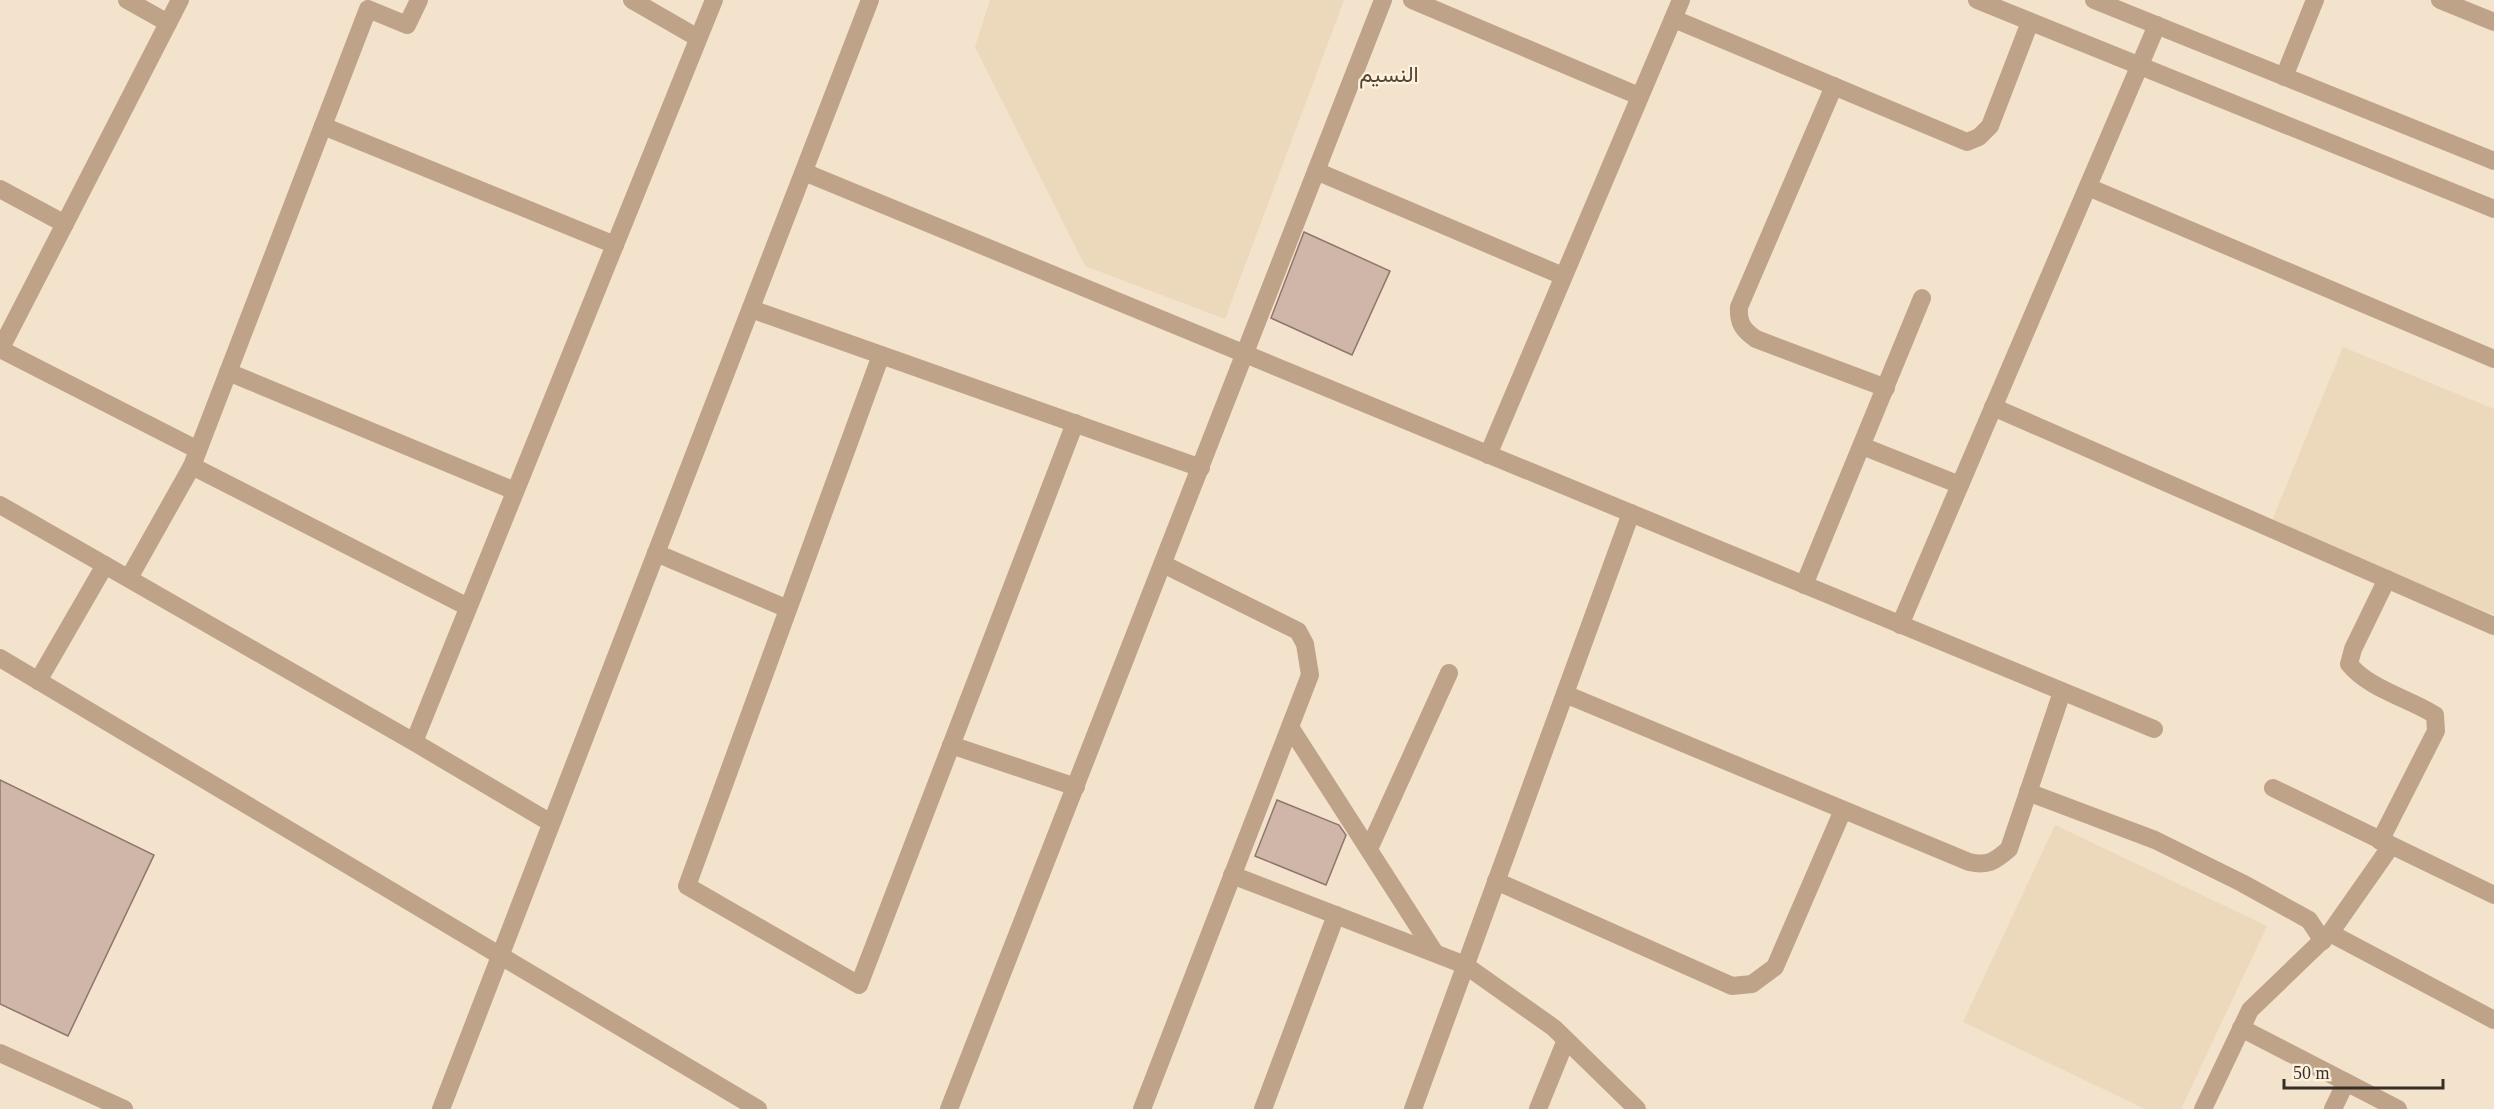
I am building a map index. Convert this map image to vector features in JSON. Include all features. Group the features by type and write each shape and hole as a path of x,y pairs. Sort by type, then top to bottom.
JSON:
{"street":[{"path":"127,0 168,23"},
{"path":"180,0 0,349 468,607"},
{"path":"129,578 195,458 368,9 407,25 419,0"},
{"path":"632,0 698,38"},
{"path":"414,742 714,0"},
{"path":"441,1109 870,0"},
{"path":"957,1107 1076,787 1383,0"},
{"path":"1412,0 1639,96"},
{"path":"1488,455 1681,0"},
{"path":"1977,0 2494,209"},
{"path":"2094,0 2494,161"},
{"path":"2284,77 2315,0"},
{"path":"2444,1 2494,22"},
{"path":"1674,19 1967,142 1979,137 1990,126 2030,22"},
{"path":"1900,625 2157,25"},
{"path":"1834,86 1739,307 1738,319 1744,331 1756,339 1886,388"},
{"path":"323,126 615,245"},
{"path":"1316,171 1563,276"},
{"path":"804,172 2154,729"},
{"path":"2088,187 2494,359"},
{"path":"0,189 65,224"},
{"path":"1804,585 1922,298"},
{"path":"751,309 1201,468"},
{"path":"881,355 687,886 859,985 1075,423"},
{"path":"228,372 515,491"},
{"path":"1993,407 2494,626"},
{"path":"1862,446 1960,485"},
{"path":"0,505 551,823"},
{"path":"1413,1109 1631,513"},
{"path":"656,553 788,609"},
{"path":"38,681 105,564"},
{"path":"1143,1109 1310,675 1305,644 1298,631 1163,564"},
{"path":"2203,1109 2250,1010 2326,937 2386,843 2436,731 2434,715 2418,704 2359,676 2349,664 2387,579"},
{"path":"0,658 758,1109"},
{"path":"1368,849 1449,673"},
{"path":"1565,694 1969,862 1984,865 1999,858 2008,849 2062,692"},
{"path":"1290,727 1435,953"},
{"path":"951,746 1076,787"},
{"path":"2272,788 2494,895"},
{"path":"2028,792 2155,840 2242,883 2309,920 2326,937 2494,1020"},
{"path":"1496,881 1732,986 1752,984 1775,967 1843,810"},
{"path":"1232,876 1465,965 1554,1028 1637,1109"},
{"path":"1263,1109 1336,915"},
{"path":"2241,1028 2398,1109"},
{"path":"1538,1109 1566,1040"},
{"path":"0,1053 124,1109"},
{"path":"2333,1109 2346,1082"}],"shaded area":[{"path":"990,0 1344,0 1225,319 1085,266 975,47"},
{"path":"2343,347 2494,409 2494,615 2271,523"},
{"path":"2055,825 2267,926 2181,1109 2145,1109 1963,1022"}],"building":[{"path":"1304,232 1390,271 1352,355 1271,318"},
{"path":"0,780 154,855 68,1036 0,1004"},
{"path":"1277,800 1339,825 1346,835 1326,885 1255,856"}],"district":[{"name":"النسيم","path":"1389,74"}]}
